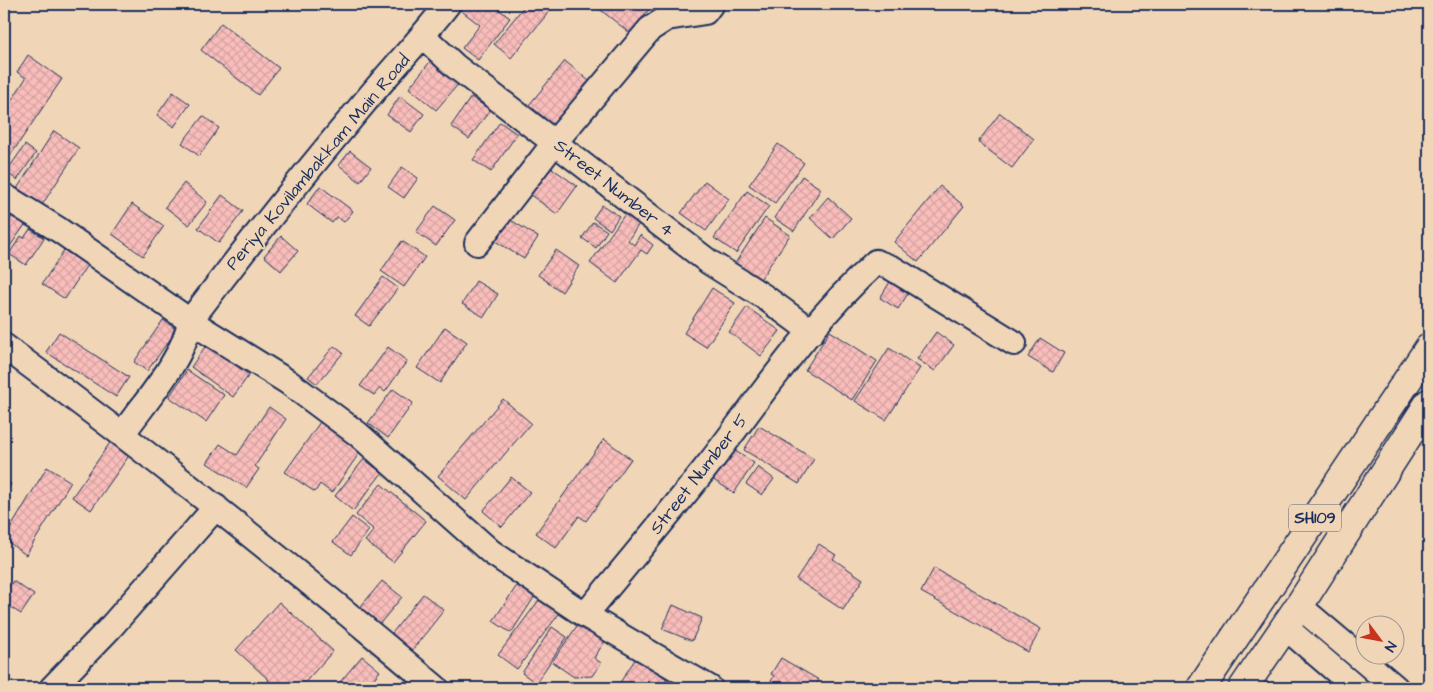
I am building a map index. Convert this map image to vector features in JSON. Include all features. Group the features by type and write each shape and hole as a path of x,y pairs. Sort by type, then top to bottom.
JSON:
{"main road":[{"name":"SH109","path":"1201,688 1429,348"},
{"name":"SH109","path":"1243,688 1292,617 1429,403"}],"street":[{"name":"Periya Kovilambakkam Main Road","path":"123,433 172,362 188,335 190,321 275,210 448,4"},
{"path":"477,243 555,142 650,29 667,18 705,12 711,4"},
{"name":"Street Number 4","path":"423,36 455,66 709,262 763,296 812,332"},
{"path":"4,196 59,230 190,321 296,388 358,434 491,552 585,615 678,682 710,688"},
{"name":"Street Number 5","path":"585,615 812,332 858,278 876,262 892,268 1014,343"},
{"path":"4,346 123,433 216,506 436,688"},
{"path":"52,688 109,629 216,506"},
{"path":"1292,617 1356,688"},
{"path":"1292,617 1396,688"}],"building":[{"path":"457,4 492,4 510,18 478,60 462,48 480,25 455,6"},
{"path":"526,4 549,4 553,7 511,58 494,44"},
{"path":"593,4 653,4 630,33"},
{"path":"221,23 279,68 258,95 201,50"},
{"path":"28,55 62,79 4,165 4,112 26,78 17,72"},
{"path":"433,58 461,81 436,110 409,88"},
{"path":"565,61 589,81 553,125 529,105"},
{"path":"173,92 190,104 174,127 157,115"},
{"path":"400,96 424,114 411,132 387,115"},
{"path":"471,97 490,110 469,139 451,126"},
{"path":"1000,113 1034,139 1012,168 978,142"},
{"path":"203,116 219,128 199,156 182,143"},
{"path":"500,122 517,134 491,172 473,160"},
{"path":"54,131 79,148 38,211 13,195"},
{"path":"778,144 804,163 775,203 749,185"},
{"path":"25,145 36,153 17,180 6,172"},
{"path":"350,151 371,167 360,182 339,165"},
{"path":"549,166 577,186 557,214 529,194"},
{"path":"402,167 418,178 404,198 388,187"},
{"path":"802,176 821,189 794,231 774,218"},
{"path":"705,181 729,199 706,231 681,213"},
{"path":"184,183 207,202 189,225 165,207"},
{"path":"320,186 353,211 344,222 337,217 332,223 307,204"},
{"path":"940,186 964,206 918,262 894,242"},
{"path":"747,191 769,206 736,253 714,238"},
{"path":"222,195 243,211 219,243 198,228"},
{"path":"828,197 851,218 833,239 810,218"},
{"path":"132,204 164,226 143,256 112,234"},
{"path":"602,205 619,216 610,230 593,218"},
{"path":"435,206 455,220 436,246 416,232"},
{"path":"14,213 27,222 8,249 4,246 4,228"},
{"path":"625,214 639,224 628,240 634,245 640,235 653,245 647,254 641,250 617,283 590,263"},
{"path":"506,217 538,237 524,259 492,239"},
{"path":"765,218 790,235 755,287 730,271"},
{"path":"593,222 607,231 596,248 582,238"},
{"path":"30,229 44,238 26,265 9,254 21,236 24,238"},
{"path":"281,236 298,251 281,271 264,256"},
{"path":"402,241 425,257 404,287 381,271"},
{"path":"64,250 87,265 65,299 42,284"},
{"path":"556,250 579,266 562,292 538,275"},
{"path":"383,277 398,288 369,326 355,316"},
{"path":"893,277 911,289 898,309 880,298"},
{"path":"476,281 498,294 484,317 462,304"},
{"path":"712,288 735,303 706,347 684,333"},
{"path":"747,307 780,331 761,356 729,332"},
{"path":"163,320 177,330 147,371 134,362"},
{"path":"445,327 467,342 440,383 417,368"},
{"path":"830,331 877,361 852,400 805,370"},
{"path":"59,332 129,377 116,397 46,352"},
{"path":"936,332 954,345 935,371 917,359"},
{"path":"1040,338 1064,353 1053,372 1028,357"},
{"path":"207,344 249,375 233,397 191,367"},
{"path":"334,346 343,353 317,384 308,377"},
{"path":"388,347 407,361 385,392 380,388 374,395 360,386"},
{"path":"889,348 920,368 886,420 855,401"},
{"path":"187,370 224,395 206,422 169,397"},
{"path":"393,389 413,403 388,438 368,423"},
{"path":"503,399 531,423 466,500 438,476"},
{"path":"269,407 286,419 255,466 259,469 246,488 207,463 220,444 237,455"},
{"path":"325,415 362,449 332,493 320,484 315,492 285,472"},
{"path":"759,426 814,459 799,484 744,450"},
{"path":"114,437 133,450 91,510 72,497"},
{"path":"604,439 631,459 586,521 579,516 556,548 536,533"},
{"path":"729,447 754,463 734,493 709,477"},
{"path":"364,459 382,473 353,511 335,496"},
{"path":"47,467 71,482 26,555 4,539"},
{"path":"758,467 774,479 762,495 746,484"},
{"path":"511,477 530,492 502,527 483,511"},
{"path":"4,479 11,484 4,495"},
{"path":"381,484 426,521 393,562 365,541 374,530 356,515"},
{"path":"352,517 369,530 351,555 333,542"},
{"path":"819,544 836,555 833,559 863,579 843,610 796,579"},
{"path":"934,568 1041,629 1028,652 921,592"},
{"path":"13,581 34,595 21,614 4,603 4,595"},
{"path":"382,581 402,597 377,627 357,611"},
{"path":"518,584 535,596 511,633 493,621"},
{"path":"423,594 444,610 410,653 389,637"},
{"path":"542,596 562,610 517,669 498,655"},
{"path":"279,602 333,651 300,688 262,688 269,680 236,650"},
{"path":"673,605 702,618 692,641 662,629"},
{"path":"579,623 605,641 594,658 601,663 592,676 574,677 552,662"},
{"path":"552,627 567,637 536,683 522,673"},
{"path":"362,656 380,671 366,688 335,688"},
{"path":"636,658 667,679 661,688 617,687"},
{"path":"781,658 819,680 814,688 767,688 774,676 771,674"}]}
